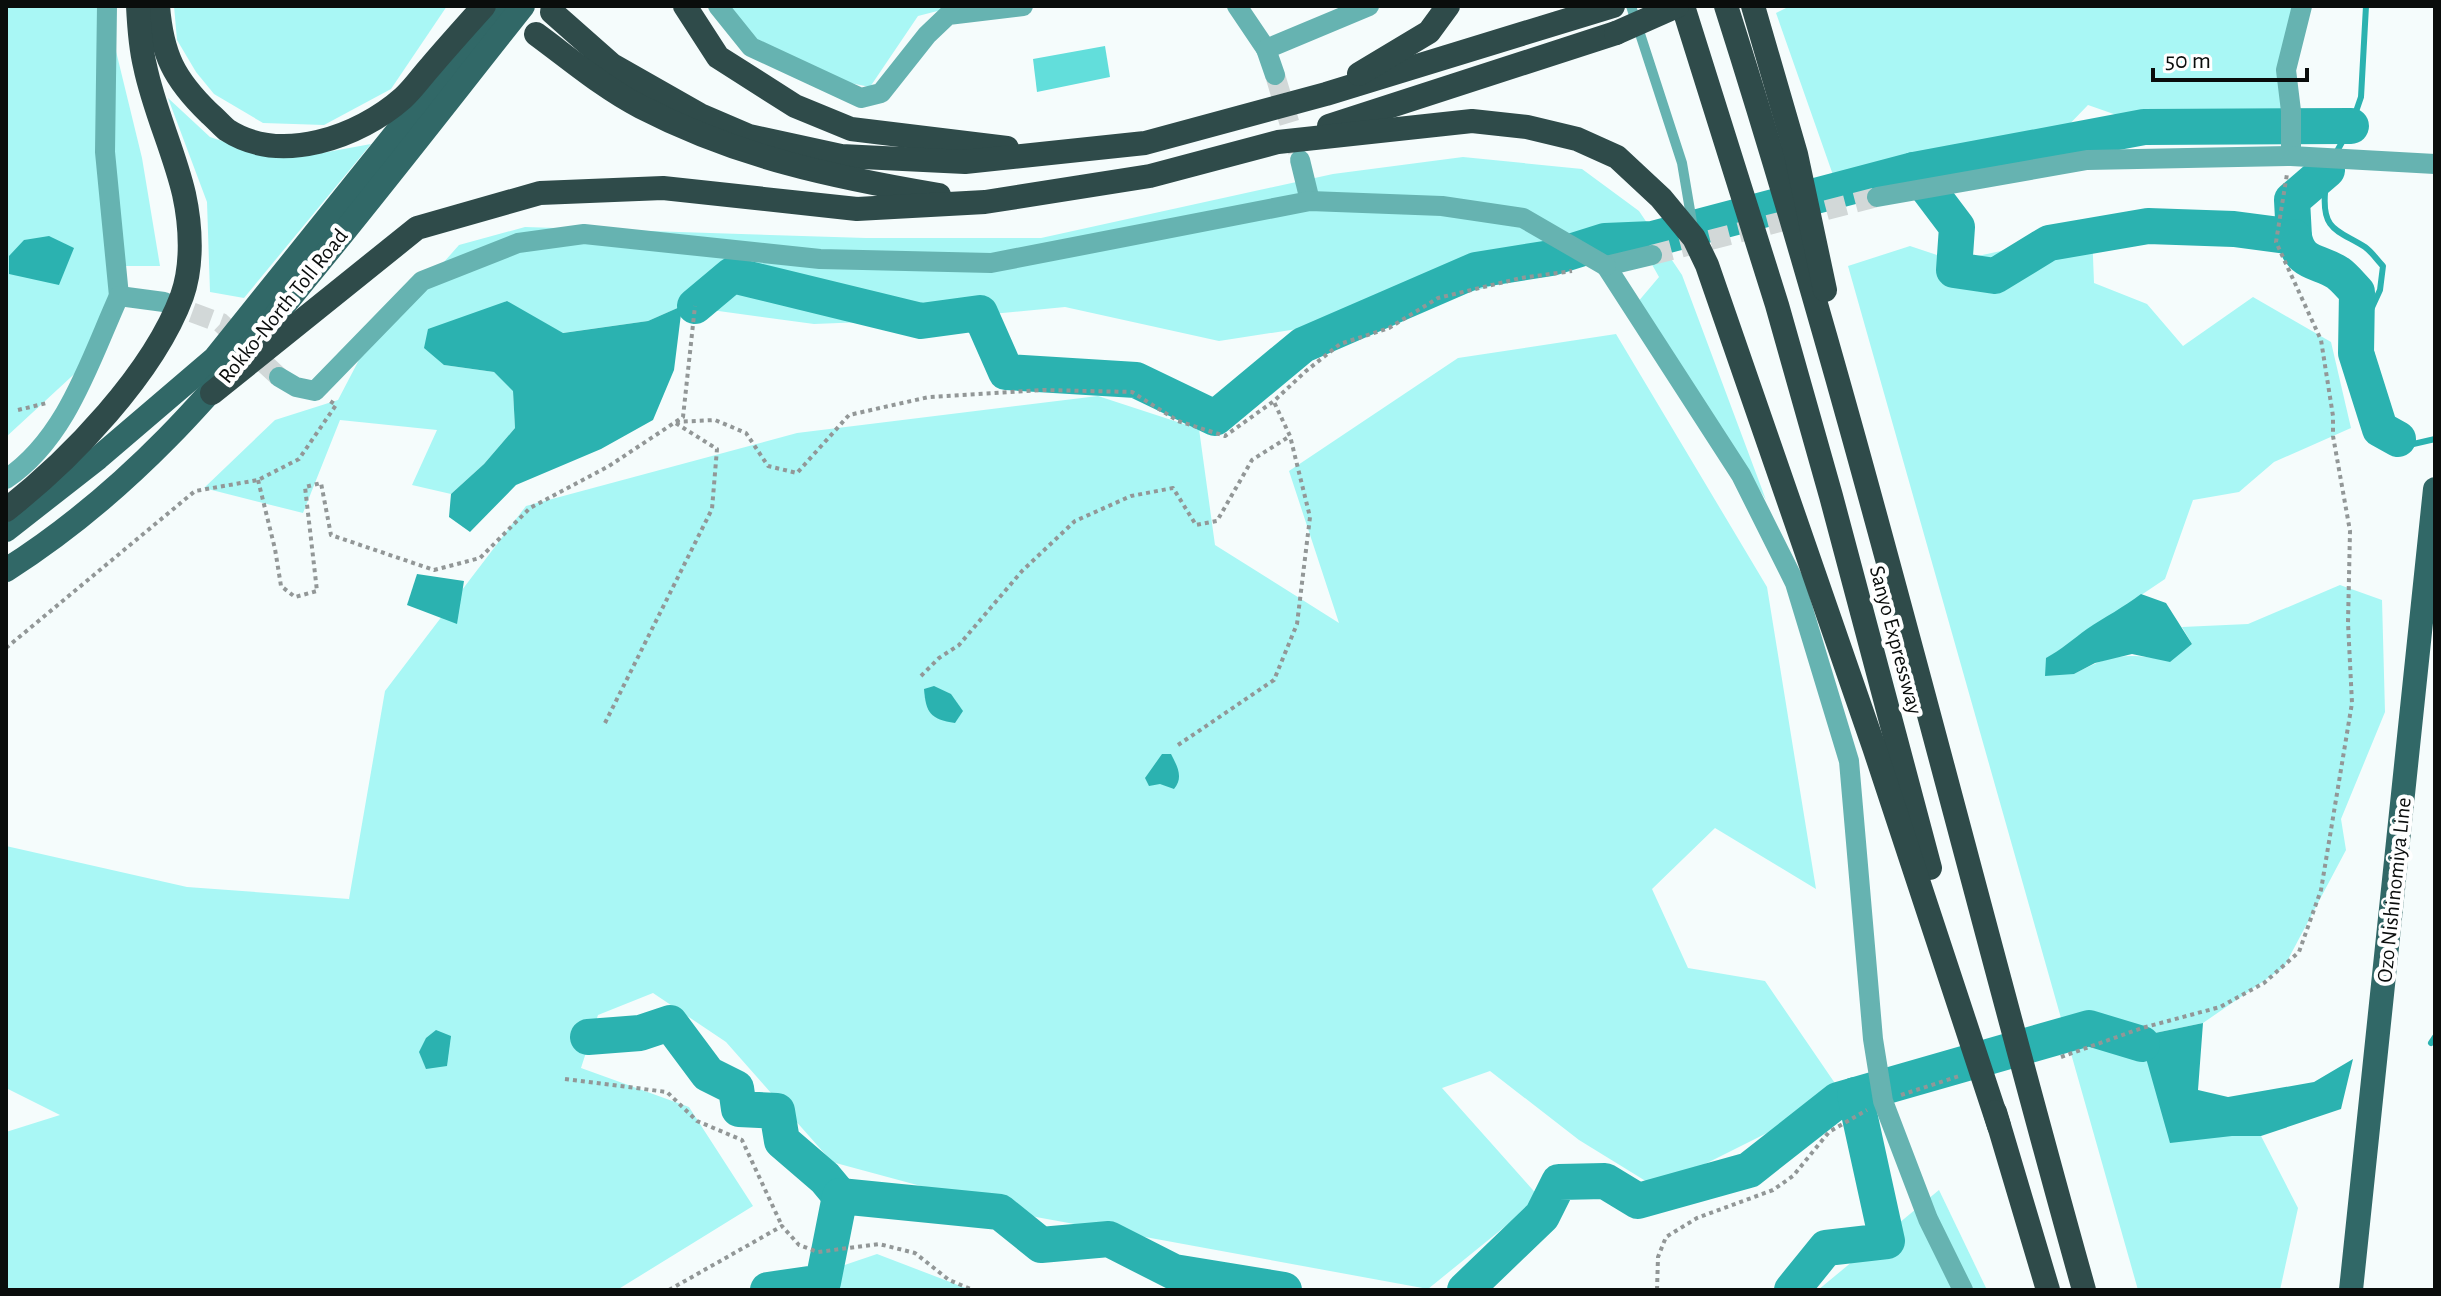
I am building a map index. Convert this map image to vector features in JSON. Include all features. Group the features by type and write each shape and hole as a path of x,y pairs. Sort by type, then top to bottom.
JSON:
{"highway":[{"path":"6,510 105,418 164,335 182,294 189,263 184,194 145,68 138,6"},
{"path":"158,6 160,31 170,65 185,89 227,130 261,144 296,145 331,139 363,125 403,98 484,6"},
{"path":"685,6 718,57 795,106 823,118 851,129 1050,153"},
{"path":"1326,94 1429,32 1448,6"},
{"path":"212,393 417,228 540,193 663,188 857,209 985,202 1150,176 1278,142 1616,33 1680,6"},
{"name":"Sanyo Expressway","path":"1680,6 1777,305 1999,1126 2048,1290"},
{"name":"Sanyo Expressway","path":"1726,6 1866,486 2084,1290"},
{"path":"1753,6 1796,154 1866,486"},
{"path":"552,12 612,65 700,115 749,136 841,156 965,162 1145,143 1326,94 1609,8"},
{"path":"536,34 639,106 753,156 862,182 985,202"},
{"path":"1278,142 1472,121 1527,127 1577,139 1617,157 1661,198 1694,238 1733,336 1869,732 1999,1126"}],"main road":[{"name":"Rokko-North Toll Road","path":"6,530 98,458 215,358 498,6"},
{"name":"Rokko-North Toll Road","path":"6,570 40,549 124,482 212,393 403,160 458,85 523,6"},
{"name":"Ozo Nishinomiya Line","path":"2351,1290 2435,489"}],"street":[{"path":"6,479 26,465 68,410 119,296 105,152 107,6"},
{"path":"718,6 751,47 861,98 881,93 927,35 948,15 1023,6"},
{"path":"1237,6 1266,49 1275,75"},
{"path":"1266,49 1369,6"},
{"path":"2291,156 2291,111 2286,70 2302,6"},
{"path":"1877,197 2087,160 2291,156 2435,164"},
{"path":"1300,160 1310,201"},
{"path":"279,377 296,387 315,391 422,281 518,243 584,234 820,259 991,263 1310,201 1442,206 1523,218 1606,266 1741,475 1795,583 1849,761 1873,1039 1883,1101 1928,1219 1963,1290"},
{"path":"1606,266 1652,255"},
{"path":"119,296 164,302"}],"lane":[{"path":"1631,6 1682,163 1694,238"}],"path":[{"path":"2061,1057 2142,1028 2220,1007 2264,983 2299,952 2321,890 2352,703 2348,623 2350,531 2333,436 2333,416 2321,340 2276,242 2291,156"},
{"path":"674,422 715,420 746,433 768,466 797,473 849,415 929,397 1044,390 1132,392 1178,421 1225,436 1274,401 1340,344 1389,328 1438,298 1521,278 1606,266"},
{"path":"258,480 281,586 295,597 317,591 305,487 321,483 331,535 434,570 480,558 530,508 609,466 683,417 695,306"},
{"path":"6,648 195,491 258,480 299,459 336,405 315,391"},
{"path":"1178,745 1274,680 1297,624 1310,517 1290,436 1274,401"},
{"path":"605,723 712,509 717,449 674,422"},
{"path":"921,676 939,658 959,645 1022,571 1075,521 1131,496 1173,488 1196,525 1217,521 1252,460 1290,436"},
{"path":"1657,1290 1658,1257 1666,1237 1697,1218 1773,1190 1793,1176 1829,1132 1883,1101 1959,1076"},
{"path":"565,1079 667,1092 697,1121 742,1140 782,1226 799,1245 818,1252 854,1250 879,1244 915,1253 949,1280 973,1290"},
{"path":"669,1290 782,1226"}],"shaded area":[{"path":"6,6 105,6 142,158 160,266 125,266 109,342 6,437"},
{"path":"174,6 447,6 391,89 324,125 263,123 214,94 196,72 177,40"},
{"path":"725,6 957,6 918,16 870,87 781,69"},
{"path":"1790,6 2293,6 2286,114 2128,119 2088,105 2060,134 1833,175 1776,13"},
{"path":"168,98 210,137 261,154 300,157 371,144 244,298 210,292 207,202"},
{"path":"1463,157 1582,169 1639,211 1682,275 1766,500 1637,303 1659,277 1631,227 1542,242 1541,273 1381,316 1219,341 1065,307 940,319 814,324 682,306 648,321 562,333 506,301 444,365 494,372 513,390 515,428 484,464 451,494 412,485 437,430 340,420 303,513 204,488 275,420 338,400 361,356 459,245 525,227 866,238 1041,238 1333,174"},
{"path":"2092,231 2094,283 2147,304 2183,346 2253,297 2331,342 2351,428 2274,462 2239,492 2193,500 2165,579 2046,659 2074,674 2100,662 2121,657 2170,661 2192,644 2182,627 2248,624 2340,585 2382,600 2385,712 2341,819 2346,850 2284,967 2203,1023 2155,1033 2232,1136 2261,1136 2298,1208 2280,1290 2138,1290 1848,266 1910,246 1955,261"},
{"path":"49,236 74,248 59,285 9,274 9,256 24,240"},
{"path":"507,301 563,333 648,321 682,306 674,370 653,420 601,449 516,485 470,532 449,517 451,494 484,464 515,428 513,391 494,372 444,365 424,348 428,329"},
{"path":"1616,334 1767,587 1816,889 1715,828 1652,889 1688,968 1765,981 1843,1095 1657,1188 1579,1140 1490,1071 1442,1088 1540,1198 1428,1289 1036,1217 832,1162 726,1042 653,993 598,1015 581,1068 689,1107 753,1206 617,1290 6,1290 6,1132 60,1115 6,1088 6,846 187,887 349,899 385,691 526,506 797,433 1098,396 1199,429 1215,545 1339,623 1289,471 1458,358"},
{"path":"417,574 464,581 457,624 407,605"},
{"path":"2141,594 2166,603 2192,644 2170,662 2132,654 2095,663 2074,674 2045,676 2046,658"},
{"path":"934,686 951,694 963,711 955,723 935,717 928,709 924,689"},
{"path":"1162,754 1171,754 1177,767 1179,780 1174,789 1160,784 1149,786 1145,778"},
{"path":"2203,1023 2198,1090 2228,1097 2314,1082 2353,1059 2341,1109 2261,1136 2170,1143 2142,1044 2155,1033"},
{"path":"436,1030 451,1036 447,1066 426,1069 419,1052 426,1038"},
{"path":"1939,1190 1987,1290 1818,1290"},
{"path":"877,1254 971,1290 771,1290"}],"building":[{"path":"1105,46 1110,77 1037,92 1033,59"}],"waterway":[{"path":"2336,153 2351,126 2361,97 2366,6"},
{"path":"695,306 732,275 921,321 980,313 1006,372 1136,380 1215,418 1303,345 1476,270 1551,258 1605,241 1653,239 1914,170 2144,127 2351,126"},
{"path":"2331,163 2325,193 2329,222 2368,249 2383,266 2380,290 2369,314 2369,344 2390,426 2398,439 2409,445 2435,439"},
{"path":"1914,170 1957,227 1954,270 1995,276 2049,243 2148,226 2234,229 2294,237 2292,200 2327,170"},
{"path":"2294,237 2305,257 2338,273 2357,292 2356,353 2380,429 2398,439"},
{"path":"588,1037 640,1033 670,1023 708,1074 736,1088 739,1109 777,1111 782,1141 825,1178 840,1196"},
{"path":"1465,1290 1542,1216 1559,1182 1605,1181 1638,1201 1749,1170 1838,1100 2089,1028 2142,1044"},
{"path":"2431,1043 2435,1037"},
{"path":"1792,1290 1826,1248 1887,1241 1855,1095"},
{"path":"768,1290 823,1282 840,1196 1000,1212 1041,1245 1109,1239 1174,1272 1284,1290"}],"tunnel":[{"path":"1275,75 1299,155"},
{"path":"1652,255 1877,197"},
{"path":"164,302 221,323 279,377"}]}
